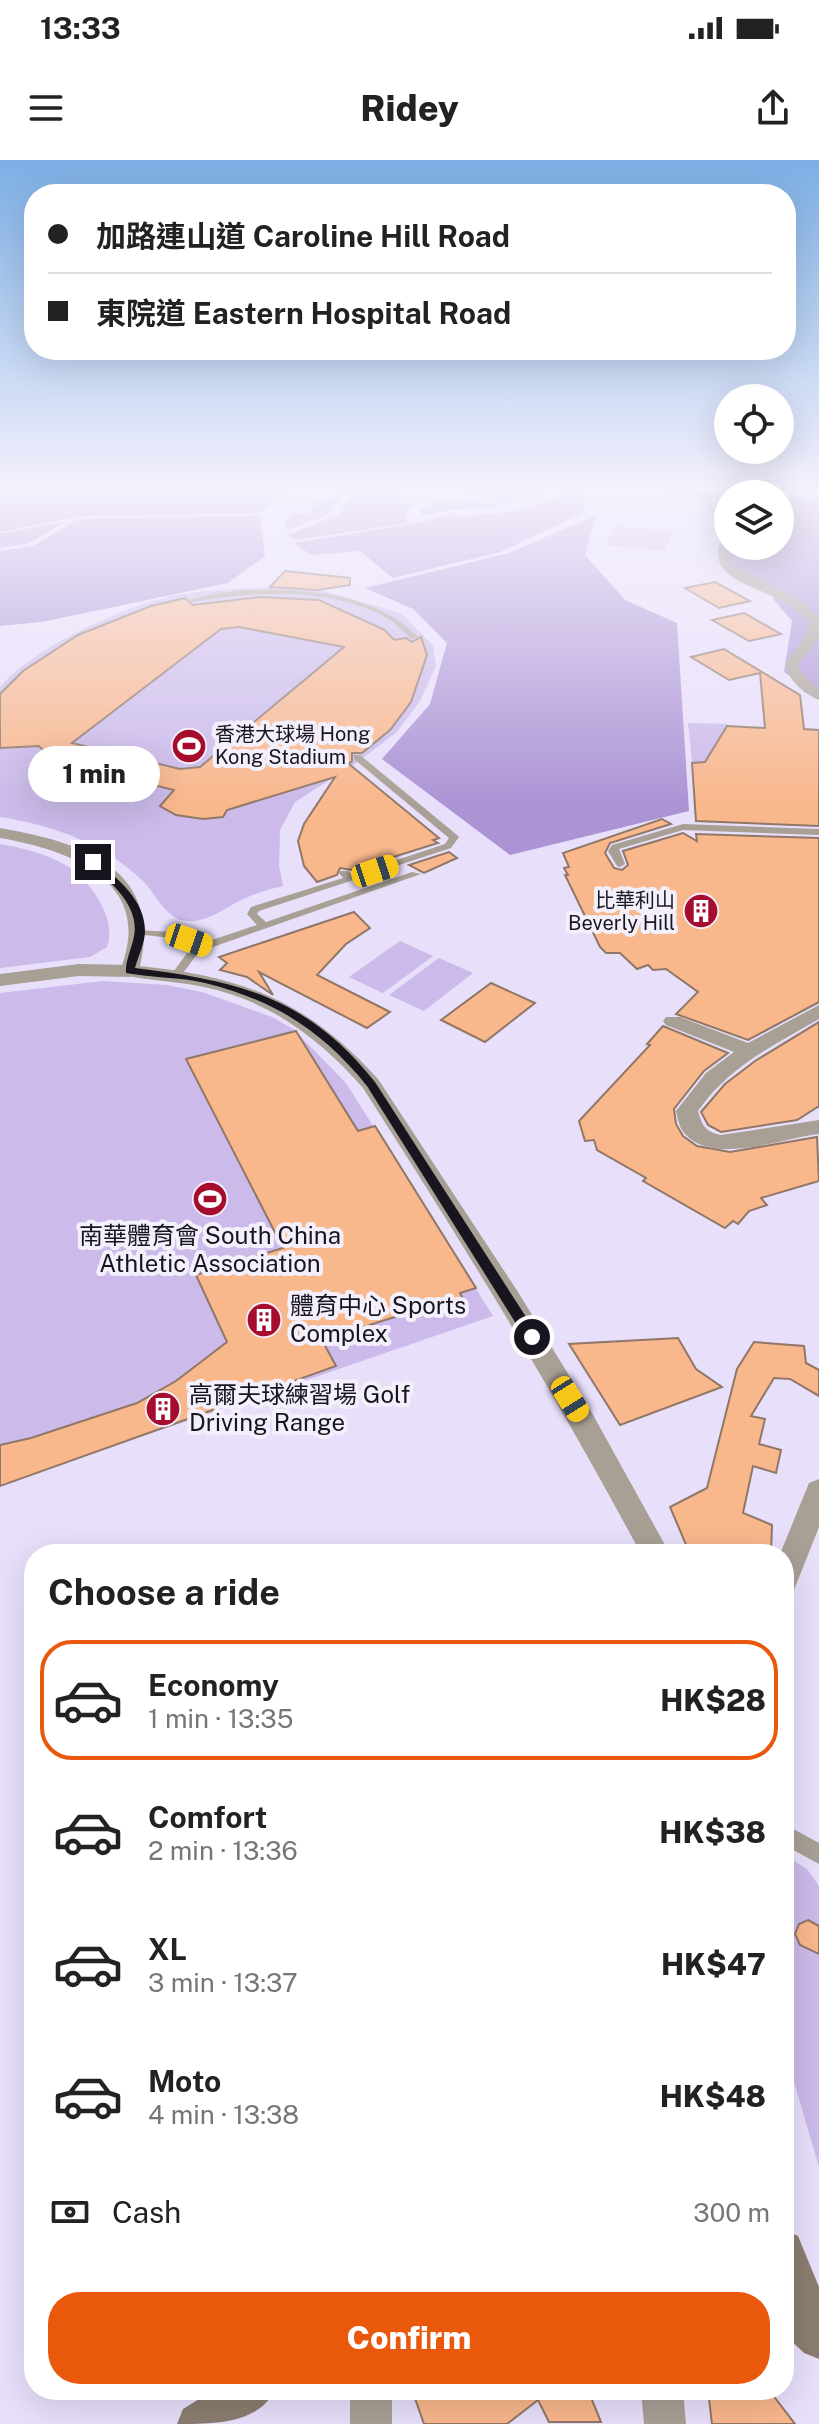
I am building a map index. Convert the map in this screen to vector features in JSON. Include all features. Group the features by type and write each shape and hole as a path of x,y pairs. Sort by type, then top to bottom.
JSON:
{"main road":[{"path":"794,2275 819,2339"},
{"path":"794,2315 819,2339"},
{"path":"198,2424 238,2400"}],"street":[{"path":"776,594 814,621 817,629 815,641 795,663 794,672 799,682 819,696"},
{"path":"0,833 63,847 93,862 109,875 131,899 140,932 130,971"},
{"path":"0,980 79,970 176,975 235,988 269,1001 325,1033 371,1084 509,1298 583,1420 651,1544"},
{"path":"819,1011 747,1050 717,1075 692,1104 687,1119 692,1127 711,1140 737,1143 798,1127 819,1127"},
{"path":"673,1021 747,1050"},
{"path":"794,1555 819,1491"},
{"path":"371,2400 371,2424"},
{"path":"663,2400 665,2424"}],"lane":[{"path":"193,600 256,594 307,594 337,599 386,614 405,626 414,637"},
{"path":"264,926 252,914 255,909 347,876 448,846 454,837 357,757"},
{"path":"620,864 613,851 615,847 677,828 819,832"},
{"path":"176,975 194,951 416,874"},
{"path":"140,932 172,935 206,946"},
{"path":"794,1840 819,1854"}],"shaded area":[{"path":"0,594 177,594 42,622 0,626"},
{"name":"香港大球場 Hong Kong Stadium","path":"183,594 333,594 401,613 433,645 436,666 420,701 397,732 359,761 295,802 280,830 279,865 283,886 252,895 195,921 173,916 143,881 94,846 39,825 0,817 0,687 36,656 84,628 137,607"},
{"path":"378,594 619,594 625,600 677,623 689,811 510,855 382,759 430,704 447,643 413,609"},
{"path":"772,594 819,594 819,696 784,672 792,621 774,600"},
{"path":"688,723 728,724 704,763 692,762"},
{"path":"0,844 50,857 83,879 105,912 109,936 107,947 90,957 0,968"},
{"path":"400,941 433,956 383,993 349,977"},
{"path":"439,958 473,973 424,1011 389,995"},
{"name":"南華體育會 South China Athletic Association","path":"103,981 167,985 202,992 272,1017 293,1029 346,1083 493,1316 0,1485 0,993"},
{"path":"794,1861 807,1869 819,1886 819,2167 794,2082"}],"building":[{"path":"695,594 736,594 750,601 719,608"},
{"path":"260,597 319,600 385,630 394,640 406,638 412,642 421,637 427,655 411,702 390,730 362,753 352,753 349,764 439,838 433,840 438,843 352,870 340,868 337,875 317,882 304,866 298,841 304,824 335,777 227,810 223,817 203,819 176,815 160,806 174,790 53,760 39,746 0,748 0,694 23,671 78,635 151,606 185,598 193,605","holes":["239,627 344,647 200,767 180,769 72,743 221,629"]},
{"path":"744,613 781,634 749,641 712,620"},
{"path":"724,649 800,695 804,729 819,730 819,826 696,821 692,763 705,762 727,726 765,728 760,673 729,680 691,657"},
{"name":"比華利山 Beverly Hill","path":"662,819 671,824 610,843 605,853 614,868 622,870 628,865 623,851 683,833 697,841 696,834 819,838 819,1002 748,1040 676,1014 698,992 666,969 653,970 648,965 637,969 620,953 606,953 600,947 565,875 568,875 564,868 569,867 563,853"},
{"path":"449,852 457,858 424,873 409,865"},
{"path":"354,912 370,928 346,944 317,975 390,1012 367,1028 259,972 273,995 247,977 220,970 227,963 219,957"},
{"path":"491,983 535,1003 485,1042 441,1020"},
{"path":"819,1022 819,1106 797,1120 721,1132 708,1125 701,1112 725,1084 755,1061"},
{"path":"663,1026 728,1053 704,1071 674,1109 676,1124 683,1136 697,1146 730,1152 817,1137 819,1181 761,1198 767,1205 749,1211 738,1224 733,1221 725,1228 643,1181 646,1178 597,1150 594,1140 585,1141 579,1121 650,1045 647,1044"},
{"path":"296,1031 358,1131 375,1126 476,1288 460,1293 466,1305 447,1311 442,1302 322,1340 336,1366 0,1486 0,1445 137,1403 176,1381 227,1342 196,1275 283,1248 186,1059"},
{"path":"678,1338 696,1369 722,1387 620,1425 569,1344"},
{"path":"754,1342 804,1346 806,1363 819,1370 819,1396 790,1379 774,1378 751,1416 765,1419 759,1444 781,1450 776,1473 753,1466 743,1513 772,1525 771,1544 686,1544 670,1507 707,1488 737,1369"},
{"path":"808,1920 819,1926 819,1954 800,1945 795,1934 799,1924"},
{"path":"416,2400 538,2400 507,2424 424,2424"},
{"path":"538,2400 592,2400 601,2422 549,2422"},
{"path":"709,2400 777,2400 795,2424 712,2424"}],"place":[{"name":"香港大球場 Hong Kong Stadium","path":"189,746"},
{"name":"比華利山 Beverly Hill","path":"701,911"},
{"name":"南華體育會 South China Athletic Association","path":"210,1199"},
{"name":"體育中心 Sports Complex","path":"264,1320"},
{"name":"高爾夫球練習場 Golf Driving Range","path":"163,1409"}],"route":[{"path":"93,862 123,888 137,914 140,932 130,971 205,980 269,1001 325,1033 354,1063 371,1084 532,1337"}]}
